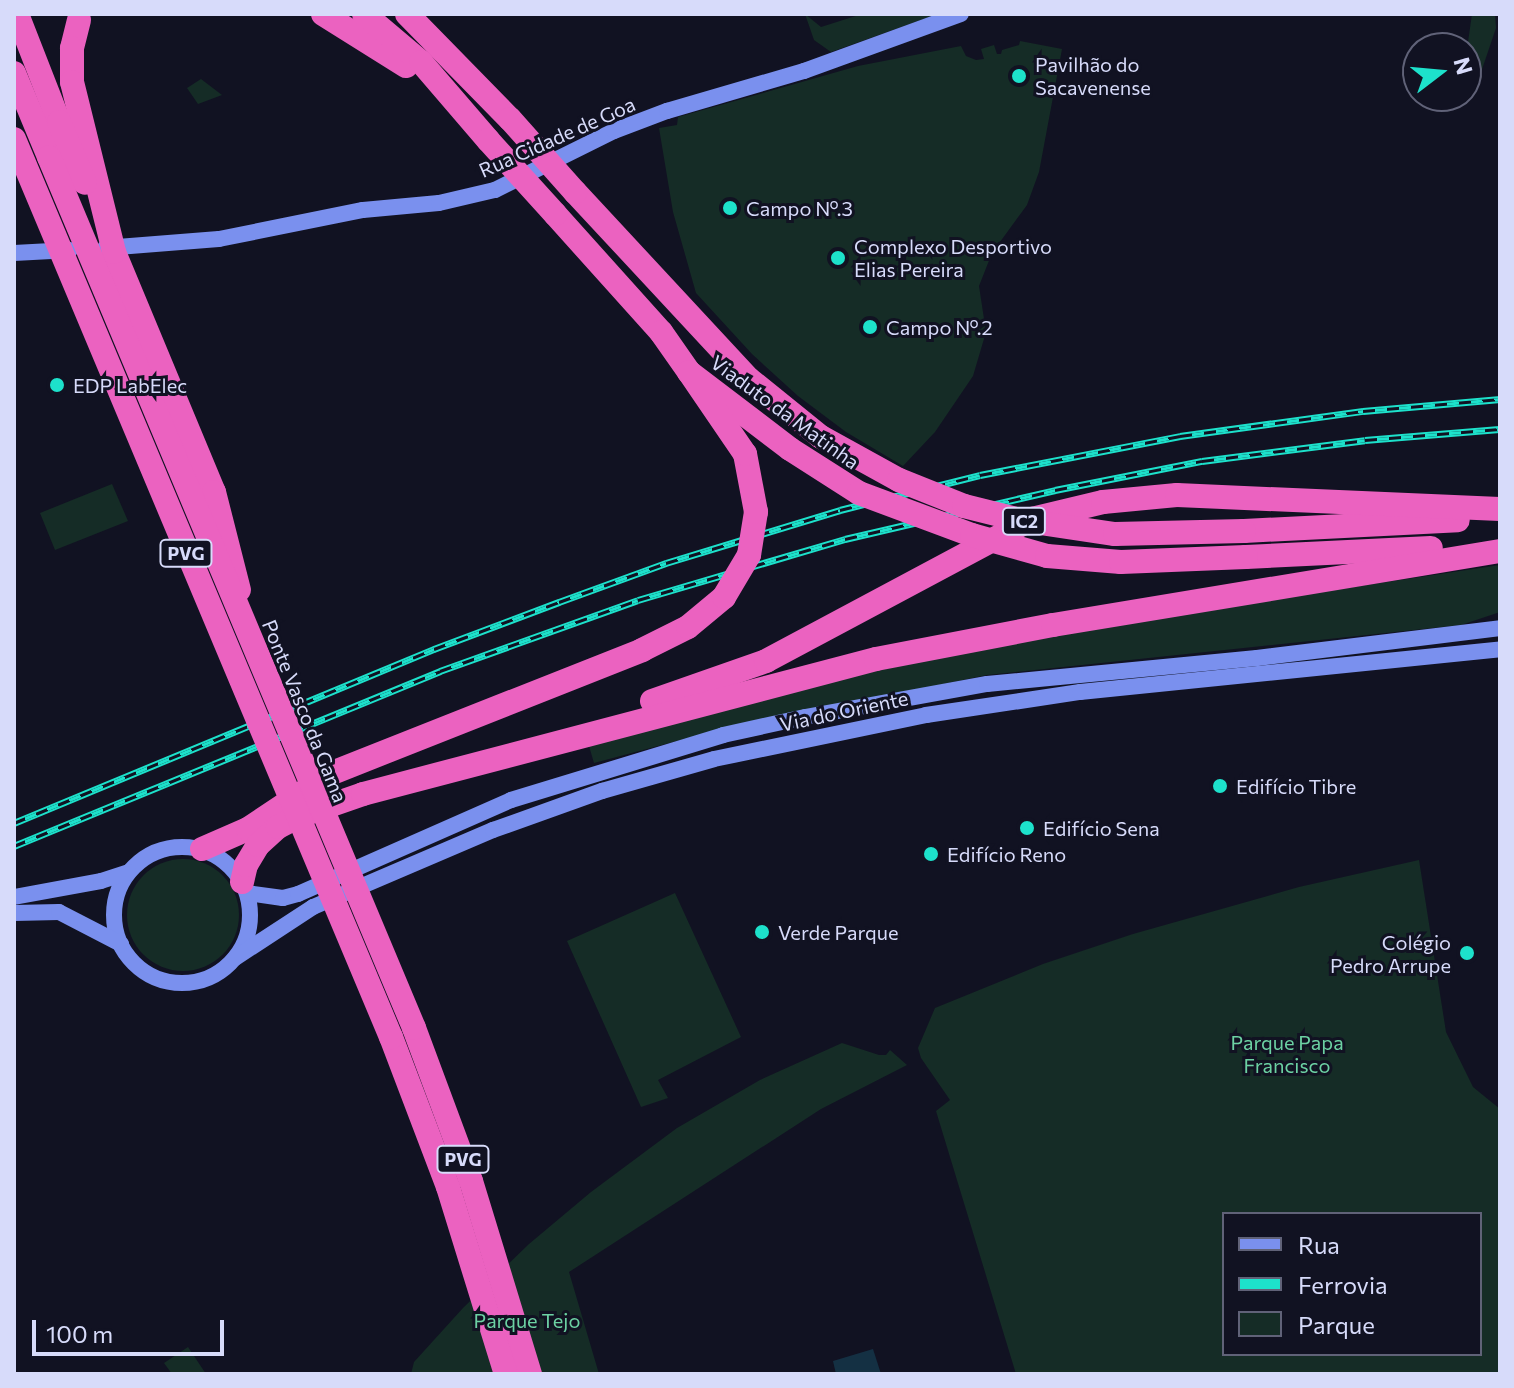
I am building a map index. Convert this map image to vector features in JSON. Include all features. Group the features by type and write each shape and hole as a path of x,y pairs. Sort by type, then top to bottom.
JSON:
{"highway":[{"path":"17,14 214,492 254,650"},
{"path":"323,14 393,55 457,106"},
{"name":"IC2","path":"364,14 421,62 457,106"},
{"name":"IC2","path":"398,14 414,21"},
{"path":"81,17 72,48 72,82 114,252"},
{"name":"Viaduto da Matinha","path":"414,21 510,119 715,344 779,405 842,451 932,494 1020,520 1115,534 1456,521 1500,512"},
{"name":"Ponte Vasco da Gama","path":"14,73 442,1102 491,1244 530,1374"},
{"name":"Viaduto da Matinha","path":"457,106 661,332 689,372 836,481 859,493 972,535 1047,556 1121,562 1461,547 1500,550"},
{"name":"PVG","path":"14,139 391,1037 448,1187 506,1374"},
{"path":"202,849 234,837 332,773 642,650 688,627 724,597 749,555 756,512 745,454 689,372"},
{"path":"266,816 357,779 675,695 766,661 1032,519 1046,515 1103,502 1177,495 1500,512"},
{"path":"245,888 246,865 258,845 278,827 363,794 845,667 1053,625 1500,550"}],"street":[{"name":"Rua Cidade de Goa","path":"14,253 219,239 363,210 464,198 509,185 614,131 667,111 832,62 961,14"},
{"name":"Via do Oriente","path":"245,888 283,898 298,894 483,810 723,735 805,717 987,684 1257,658 1500,628"},
{"name":"Via do Oriente","path":"235,958 313,907 493,830 602,791 766,748 926,715 1080,692 1500,649"},
{"path":"723,735 766,748 805,717"},
{"path":"493,830 512,809 568,781"},
{"path":"14,913 59,912 121,944 145,972 166,982 190,983 207,979 235,958 247,938 251,916 245,888 218,857 202,849 182,846 162,849 144,858 129,872 119,888 115,907 121,944"},
{"path":"14,897 101,881 129,872"}],"green space":[{"path":"805,14 821,27 862,14 938,14 831,52 814,40"},
{"path":"1472,14 1495,14 1496,28 1482,69 1482,32 1469,32"},
{"name":"Complexo Desportivo Elias Pereira","path":"1020,41 1062,49 1039,172 1027,205 992,253 979,286 986,332 973,376 935,432 903,466 846,432 798,396 752,354 696,293 673,212 659,128 677,125 678,117 858,66 961,46 966,56 984,59 981,49 994,45 997,54 1001,54 1002,50 1019,45"},
{"path":"201,79 222,95 198,104 187,88"},
{"path":"112,484 128,521 55,550 40,513"},
{"path":"1500,565 1500,612 1461,625 987,675 707,733 594,763 589,746 831,681 1054,632"},
{"path":"183,859 205,863 223,875 235,893 239,915 235,937 223,955 205,967 183,971 161,967 143,955 131,937 127,915 131,893 143,875 161,863"},
{"name":"Parque Papa Francisco","path":"1419,860 1446,1032 1473,1087 1500,1109 1500,1374 1016,1374 936,1111 950,1100 921,1058 918,1048 935,1008 1043,964 1133,934 1299,887"},
{"path":"675,893 741,1037 658,1080 668,1098 641,1107 567,941"},
{"name":"Parque Tejo","path":"842,1043 879,1055 886,1055 890,1050 907,1065 821,1109 569,1272 599,1374 411,1374 414,1362 463,1308 529,1244 591,1192 677,1128 760,1080"},
{"path":"188,1347 206,1374 172,1374 164,1363"}],"water":[{"path":"873,1349 881,1374 836,1374 833,1361"}],"railway":[{"path":"14,823 434,649 666,563 840,510 980,475 1180,436 1363,411 1500,399"},
{"path":"14,846 440,671 638,600 845,539 1055,490 1202,461 1365,440 1500,429"}],"place":[{"name":"Pavilhão do Sacavenense","path":"1019,76"},
{"name":"Campo Nº.3","path":"730,208"},
{"name":"Complexo Desportivo Elias Pereira","path":"838,258"},
{"name":"Campo Nº.2","path":"870,327"},
{"name":"EDP LabElec","path":"57,385"},
{"name":"Edifício Tibre","path":"1220,786"},
{"name":"Edifício Sena","path":"1027,828"},
{"name":"Edifício Reno","path":"931,854"},
{"name":"Verde Parque","path":"762,932"},
{"name":"Colégio Pedro Arrupe","path":"1467,953"}]}
